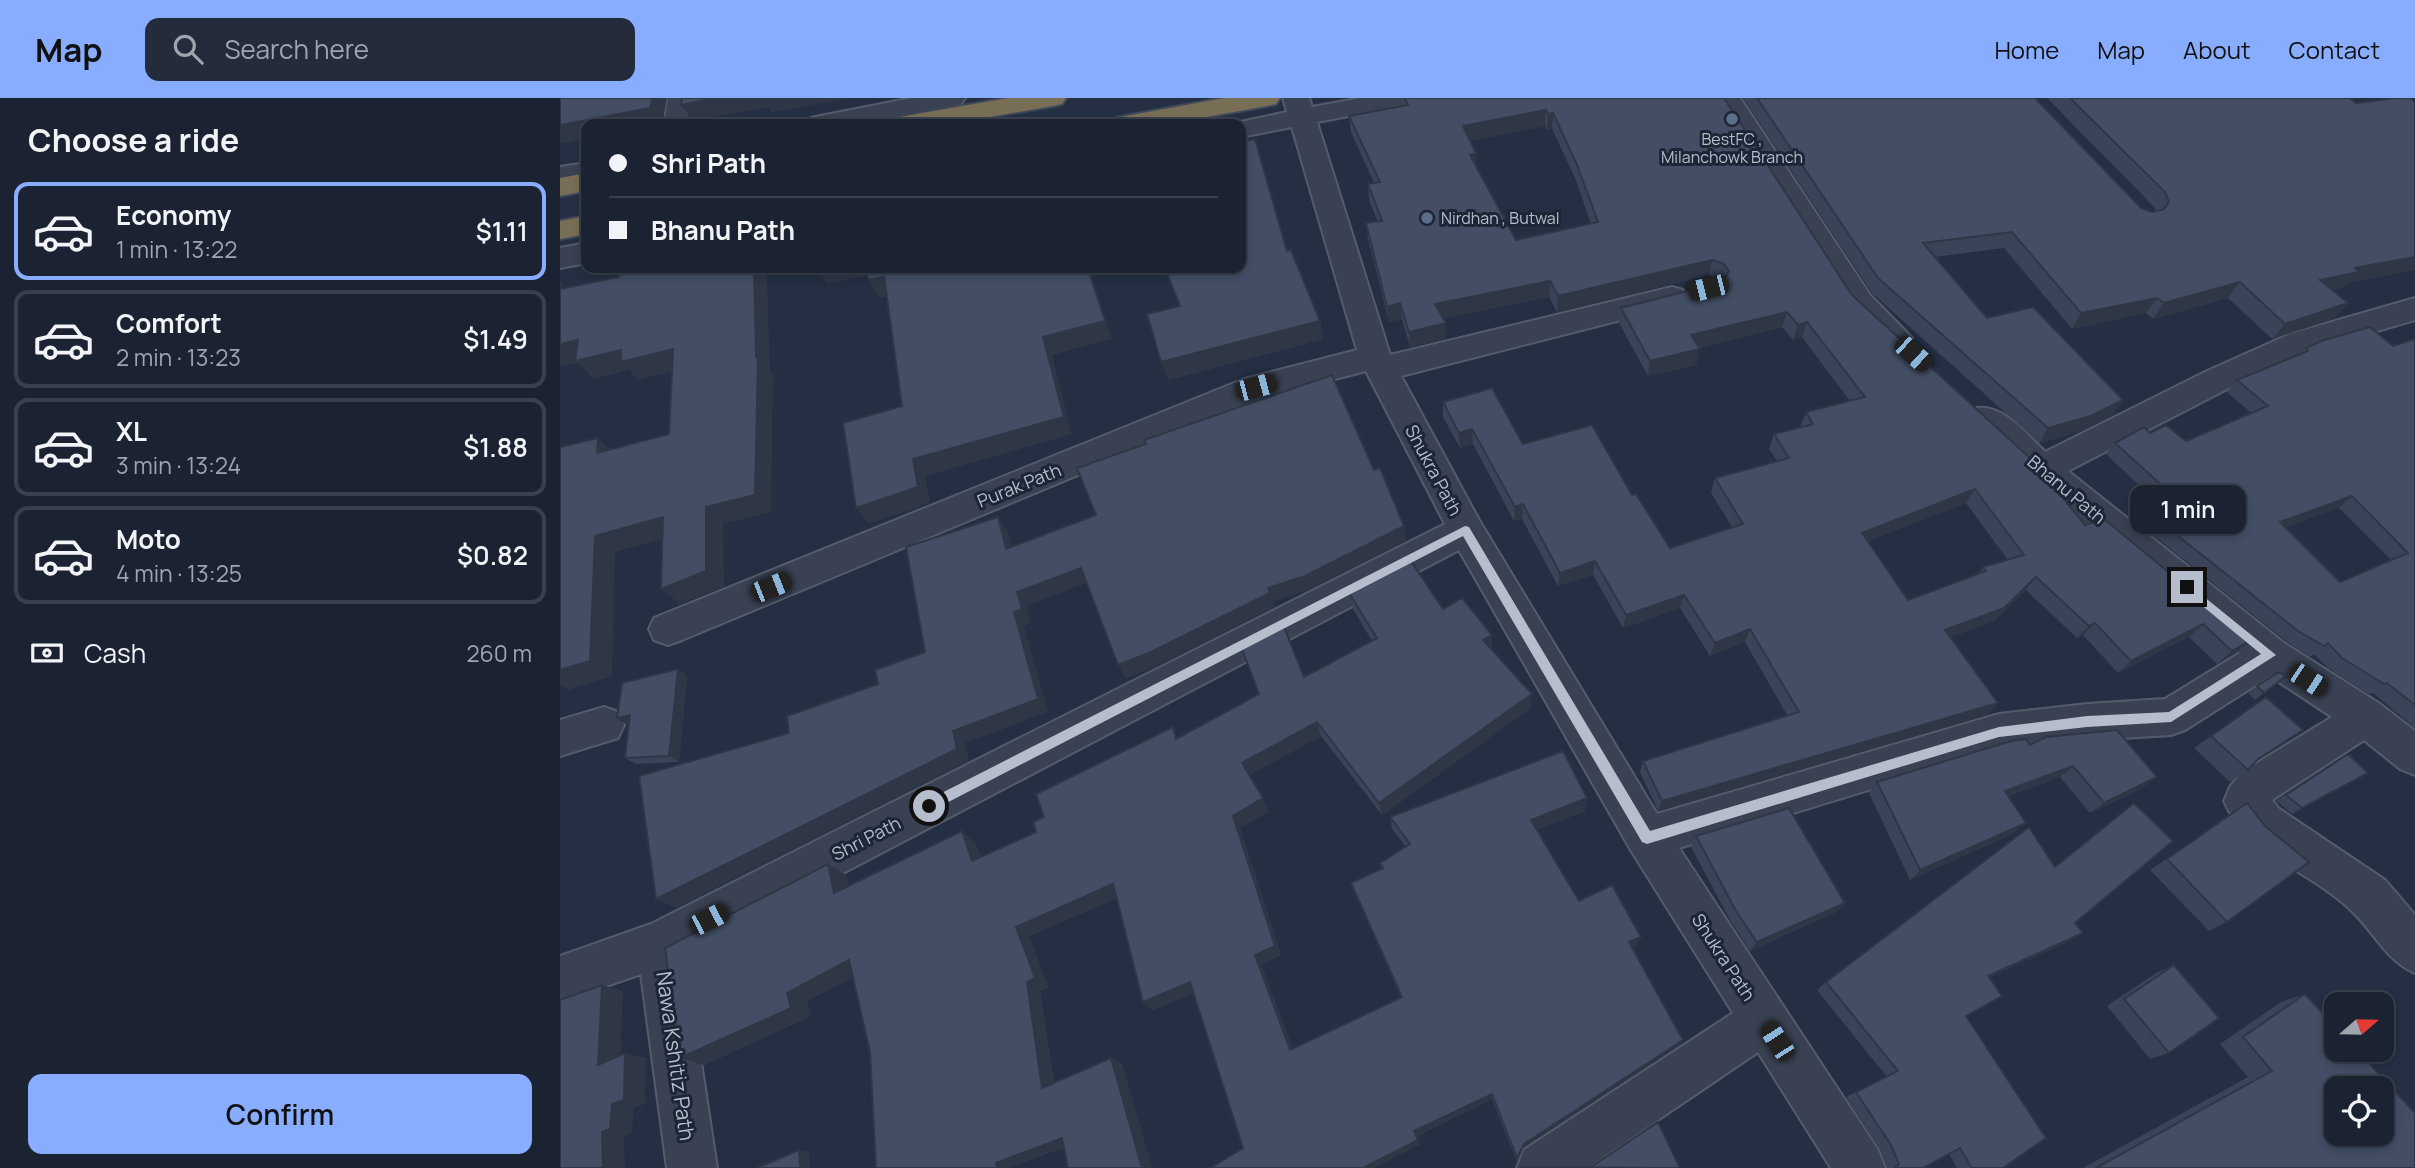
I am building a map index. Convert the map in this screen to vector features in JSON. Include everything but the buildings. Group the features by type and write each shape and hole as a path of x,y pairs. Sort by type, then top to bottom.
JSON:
{"highway":[{"path":"934,119 1054,98"},
{"path":"1153,119 1267,98"},
{"path":"560,187 581,183"},
{"path":"560,230 581,226"}],"street":[{"path":"678,119 681,98"},
{"path":"846,119 953,98"},
{"path":"1246,127 1298,108 1402,98"},
{"path":"1727,98 1859,302 1923,363"},
{"name":"Shukra Path","path":"1298,108 1378,363 1465,530 1647,838 1860,1168"},
{"path":"560,176 581,172"},
{"path":"560,258 581,254"},
{"name":"Purak Path","path":"668,629 1256,387 1378,363 1695,291"},
{"path":"2042,469 2217,380 2301,342 2415,309"},
{"name":"Bhanu Path","path":"1963,398 2042,469 2270,655 2366,717 2415,756"},
{"name":"Shri Path","path":"560,979 660,944 1465,530"},
{"path":"1647,838 1999,732 2087,722 2171,717 2270,655"},
{"path":"2366,717 2256,787 2245,801 2263,822 2369,896 2415,950"},
{"path":"560,737 604,724"},
{"name":"Nawa Kshitiz Path","path":"660,944 692,1168"},
{"path":"1542,1168 1764,1020"}],"place":[{"name":"BestFC , Milanchowk Branch","path":"1732,119"},
{"name":"Nirdhan , Butwal","path":"1427,218"}],"route":[{"path":"929,806 1465,530 1647,838 1999,732 2087,722 2171,717 2270,655 2187,587"}]}
